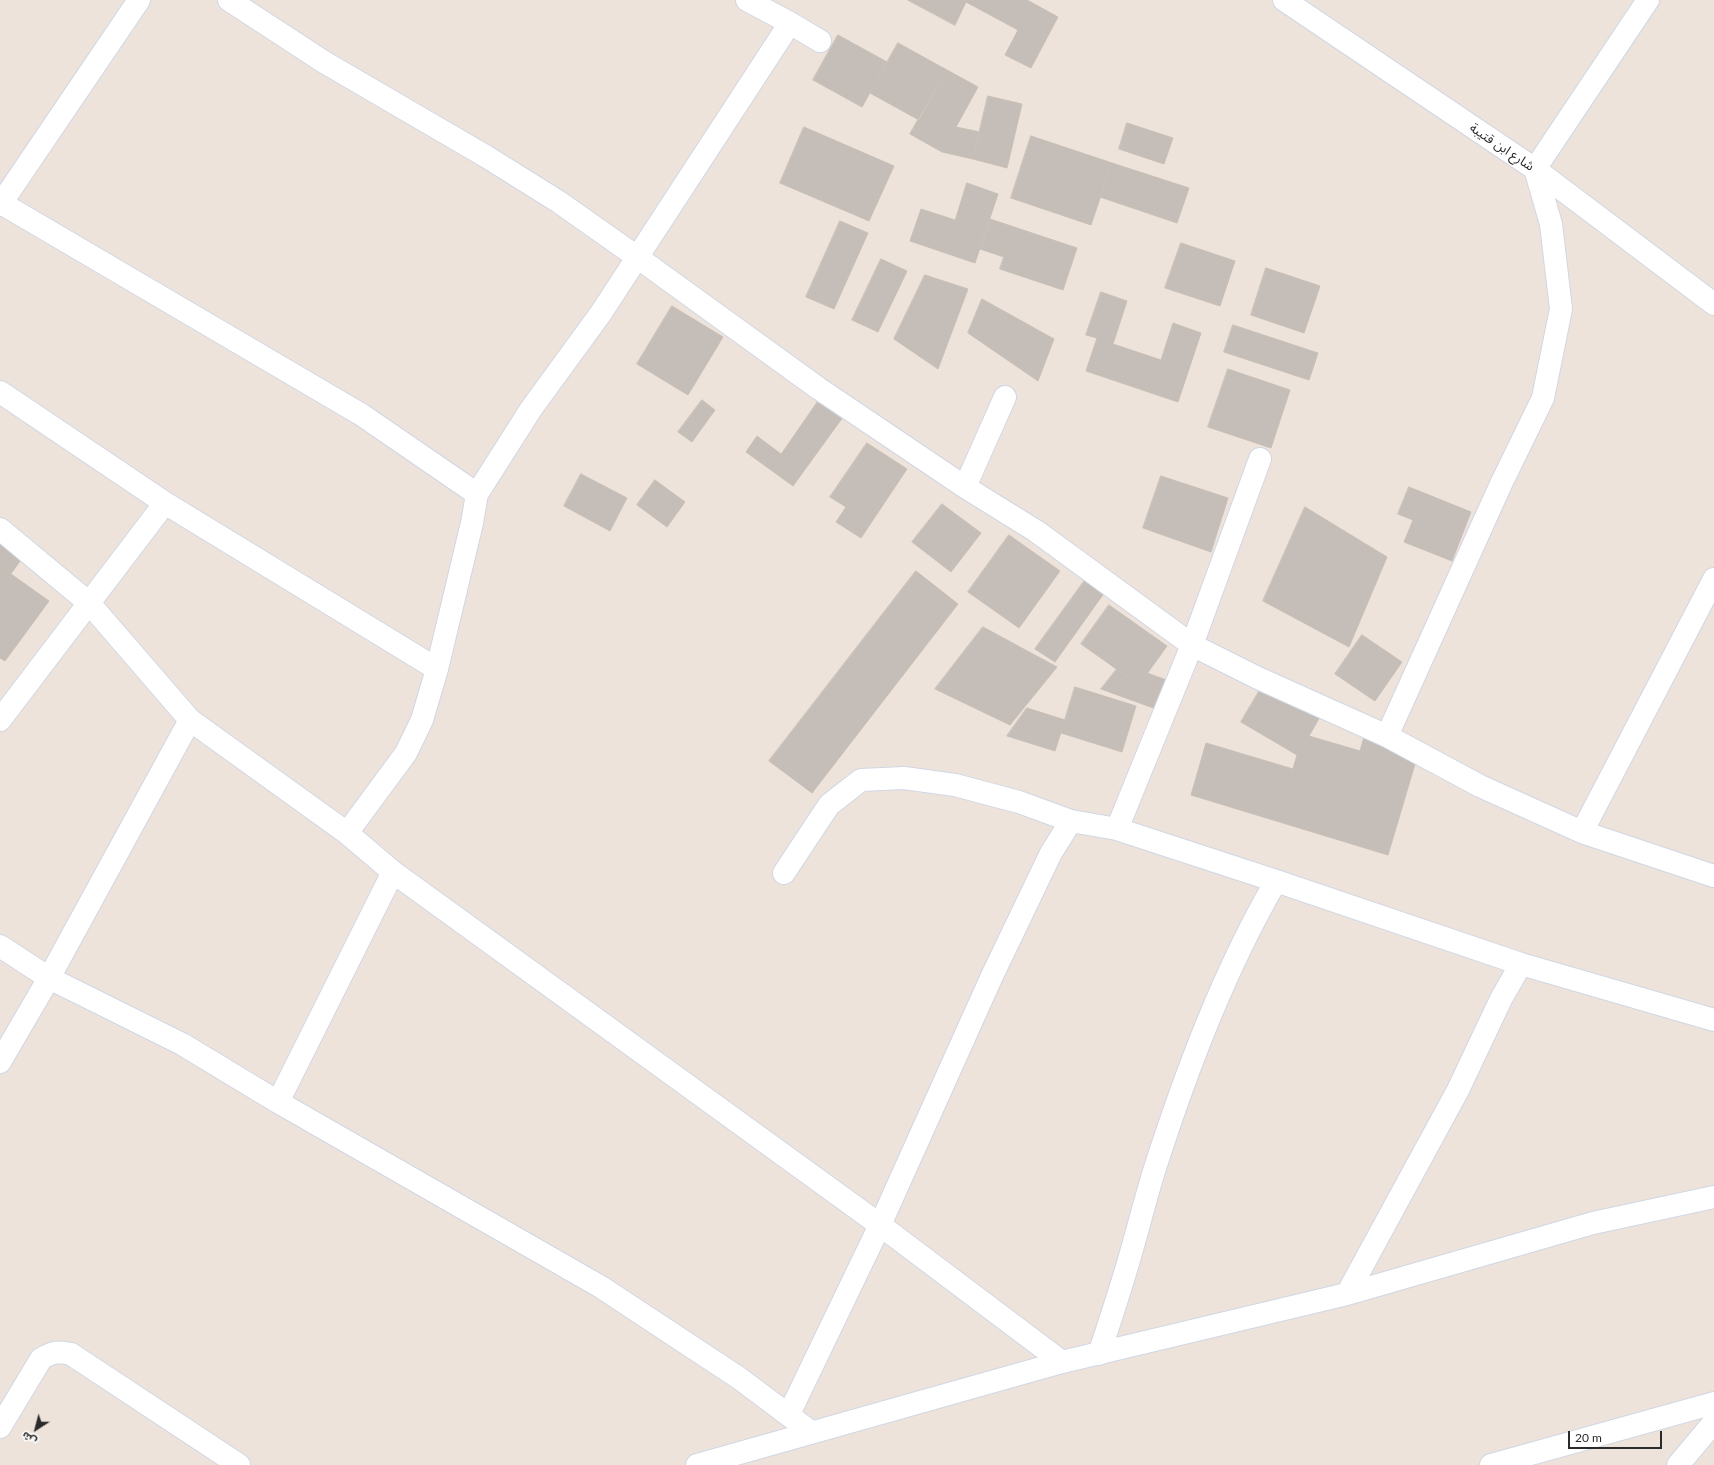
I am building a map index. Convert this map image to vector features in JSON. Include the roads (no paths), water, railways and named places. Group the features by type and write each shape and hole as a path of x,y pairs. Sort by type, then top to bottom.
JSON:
{"street":[{"path":"139,0 1,204 362,415 477,494"},
{"path":"229,0 324,62 487,157 546,194 637,257 818,388 965,487 1036,531 1192,645 1258,678 1387,736 1480,786 1582,832 1714,876"},
{"path":"747,0 820,41"},
{"name":"شارع ابن قتيبة","path":"1284,0 1535,169 1714,304"},
{"path":"1387,736 1501,484 1543,398 1561,309 1551,224 1535,169 1648,0"},
{"path":"347,834 406,753 422,720 437,669 472,523 477,494 531,409 601,314 790,23"},
{"path":"0,392 165,503 437,669"},
{"path":"965,487 1005,397"},
{"path":"1117,828 1192,645 1260,459"},
{"path":"2,714 90,603 165,503"},
{"path":"0,529 90,603 190,720 347,834 393,872 880,1225 1062,1362"},
{"path":"1582,832 1714,579"},
{"path":"0,1062 49,978 190,720"},
{"path":"784,873 829,805 861,780 904,778 955,785 1019,802 1071,821 1117,828 1521,964 1713,1018"},
{"path":"789,1414 880,1225 992,976 1051,853 1071,821"},
{"path":"278,1102 393,872"},
{"path":"1099,1354 1125,1273 1154,1170 1189,1067 1220,991 1255,917 1276,881"},
{"path":"0,946 49,978 182,1044 278,1102 601,1287 739,1378 789,1414 811,1432"},
{"path":"1347,1294 1458,1090 1501,999 1521,964"},
{"path":"697,1465 1062,1362 1347,1294 1593,1224 1714,1197"},
{"path":"0,1427 41,1358 51,1352 61,1352 71,1354 239,1465"},
{"path":"1492,1465 1714,1403"},
{"path":"1678,1465 1714,1422"}]}
